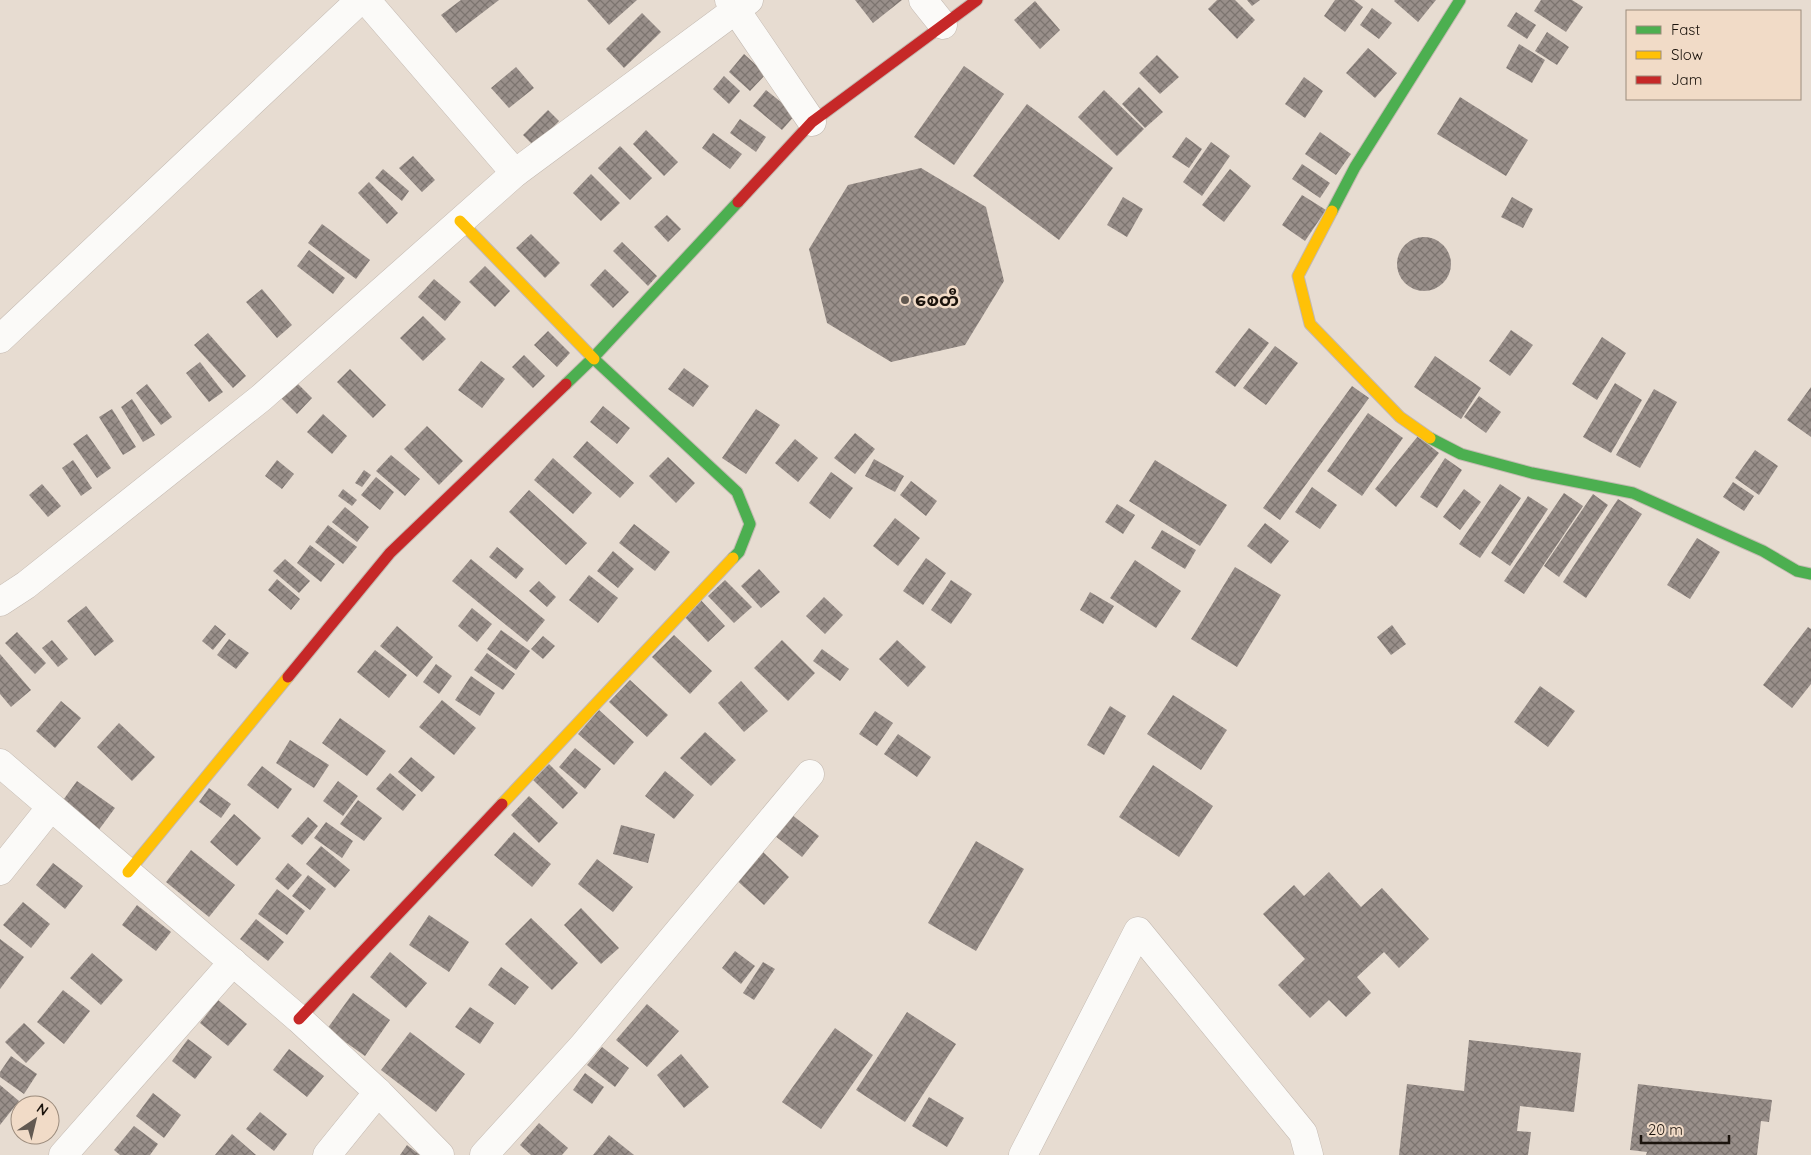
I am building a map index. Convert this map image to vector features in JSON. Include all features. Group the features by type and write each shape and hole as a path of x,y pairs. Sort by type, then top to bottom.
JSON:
{"street":[{"path":"923,0 943,25"},
{"path":"128,872 390,552 593,358 812,122 977,0"},
{"path":"1460,0 1356,167 1298,276 1310,324 1400,417 1437,442 1461,454 1532,474 1633,493 1762,551 1797,571 1811,574"},
{"path":"0,602 26,585 261,398 515,173 738,3 812,122"},
{"path":"0,339 375,4 515,173"},
{"path":"299,1019 739,552 750,524 737,492 593,358 460,221"},
{"path":"0,763 299,1019 378,1092 440,1155"},
{"path":"484,1155 582,1047 810,774"},
{"path":"0,871 50,807"},
{"path":"1022,1155 1138,931 1303,1133 1309,1155"},
{"path":"63,1155 233,962"},
{"path":"327,1155 378,1092"}],"building":[{"path":"461,0 499,0 456,33 441,15"},
{"path":"587,0 637,0 609,25"},
{"path":"855,0 902,0 873,23"},
{"path":"1217,0 1235,0 1255,20 1237,39 1208,9"},
{"path":"1247,0 1260,0 1252,6"},
{"path":"1335,0 1354,0 1363,7 1345,32 1324,16"},
{"path":"1395,0 1436,0 1418,22"},
{"path":"1541,0 1572,0 1583,7 1566,32 1534,11"},
{"path":"1035,1 1060,30 1040,49 1014,20"},
{"path":"1372,8 1392,23 1379,39 1360,25"},
{"path":"1516,12 1536,25 1527,39 1507,26"},
{"path":"642,13 661,32 624,68 606,49"},
{"path":"1547,32 1569,47 1557,65 1535,51"},
{"path":"1519,44 1545,60 1532,83 1506,68"},
{"path":"1368,48 1397,73 1375,98 1346,73"},
{"path":"744,54 766,74 750,91 729,72"},
{"path":"1157,55 1179,77 1160,94 1139,73"},
{"path":"964,66 1004,94 954,165 914,137"},
{"path":"516,67 534,88 509,108 491,88"},
{"path":"724,76 740,91 729,104 713,89"},
{"path":"1304,77 1323,91 1305,118 1285,104"},
{"path":"1139,87 1163,112 1145,128 1122,104"},
{"path":"766,90 796,114 782,130 753,106"},
{"path":"1104,90 1144,129 1117,156 1078,117"},
{"path":"1460,97 1528,140 1506,176 1437,134"},
{"path":"1027,104 1113,168 1059,240 973,176"},
{"path":"548,110 559,121 534,146 523,135"},
{"path":"740,119 766,137 756,152 730,133"},
{"path":"646,130 678,162 664,176 633,144"},
{"path":"1320,132 1351,154 1336,175 1305,154"},
{"path":"713,133 742,154 730,169 702,148"},
{"path":"1186,137 1202,149 1189,168 1172,157"},
{"path":"1211,142 1230,156 1202,196 1183,182"},
{"path":"620,146 652,178 630,200 598,168"},
{"path":"413,156 435,180 422,192 399,168"},
{"path":"1302,164 1330,183 1320,198 1292,179"},
{"path":"921,168 986,207 1004,281 965,345 891,362 827,323 809,249 848,185"},
{"path":"383,169 409,191 402,201 375,178"},
{"path":"1230,169 1251,186 1224,222 1202,205"},
{"path":"591,174 620,203 601,221 573,193"},
{"path":"369,182 398,213 387,224 358,193"},
{"path":"1302,195 1326,210 1305,241 1282,225"},
{"path":"1123,197 1143,209 1127,237 1107,225"},
{"path":"1512,197 1533,209 1523,228 1501,217"},
{"path":"667,215 681,229 668,242 654,227"},
{"path":"322,224 370,260 356,279 308,243"},
{"path":"531,234 560,263 545,278 516,248"},
{"path":"1424,237 1434,239 1443,245 1449,254 1451,264 1449,274 1443,283 1434,289 1424,291 1414,289 1405,283 1399,274 1397,264 1399,254 1405,245 1414,239"},
{"path":"622,242 657,276 648,286 613,251"},
{"path":"309,250 345,278 333,294 297,266"},
{"path":"485,266 510,291 495,307 469,282"},
{"path":"605,269 629,292 613,308 590,285"},
{"path":"434,279 461,302 445,321 418,297"},
{"path":"262,289 292,325 277,338 246,302"},
{"path":"423,316 446,339 423,361 400,338"},
{"path":"1249,328 1269,343 1235,387 1215,372"},
{"path":"1511,330 1533,345 1510,376 1489,361"},
{"path":"548,331 570,353 557,367 534,345"},
{"path":"208,333 246,376 233,388 194,345"},
{"path":"1602,337 1626,353 1597,400 1572,384"},
{"path":"1275,346 1298,363 1266,405 1243,388"},
{"path":"524,355 545,376 533,388 512,367"},
{"path":"1435,356 1481,388 1461,419 1414,387"},
{"path":"481,361 505,379 482,408 458,390"},
{"path":"200,362 223,392 209,402 186,373"},
{"path":"684,368 709,386 693,407 668,389"},
{"path":"350,369 386,405 373,418 337,382"},
{"path":"296,382 312,398 297,414 281,398"},
{"path":"1615,383 1642,400 1611,453 1583,437"},
{"path":"147,384 172,417 161,425 136,393"},
{"path":"1352,386 1369,398 1280,520 1263,508"},
{"path":"1811,387 1811,437 1787,420"},
{"path":"1654,389 1677,402 1640,468 1616,455"},
{"path":"1479,396 1501,412 1486,433 1464,417"},
{"path":"132,399 155,435 143,442 121,407"},
{"path":"603,406 630,428 617,444 590,422"},
{"path":"112,409 136,447 123,455 99,417"},
{"path":"756,409 780,425 746,474 722,458"},
{"path":"1368,413 1403,438 1362,496 1327,471"},
{"path":"323,414 347,436 332,454 307,432"},
{"path":"427,426 463,461 439,485 404,449"},
{"path":"855,433 875,449 855,474 834,458"},
{"path":"87,434 111,468 97,478 73,444"},
{"path":"1418,436 1439,453 1396,507 1375,489"},
{"path":"795,439 818,458 798,482 775,463"},
{"path":"587,441 634,483 620,498 573,457"},
{"path":"1755,450 1778,466 1759,495 1735,478"},
{"path":"391,455 420,479 405,496 376,471"},
{"path":"668,457 695,483 676,503 649,476"},
{"path":"553,458 592,493 573,514 534,480"},
{"path":"1445,458 1462,470 1437,508 1420,497"},
{"path":"874,459 904,476 895,492 865,476"},
{"path":"73,460 92,488 81,496 62,468"},
{"path":"277,460 294,474 282,489 265,476"},
{"path":"1155,460 1227,505 1200,546 1129,501"},
{"path":"364,470 371,475 362,487 355,483"},
{"path":"831,472 853,488 830,519 809,503"},
{"path":"376,477 394,492 380,510 361,495"},
{"path":"911,481 937,501 926,516 900,495"},
{"path":"1733,482 1754,496 1744,511 1723,497"},
{"path":"42,484 61,506 48,517 29,495"},
{"path":"1500,484 1521,498 1480,558 1459,544"},
{"path":"1312,487 1337,505 1320,529 1295,512"},
{"path":"343,489 357,500 352,506 338,496"},
{"path":"1464,489 1481,502 1460,530 1443,517"},
{"path":"529,490 587,543 566,565 509,512"},
{"path":"1564,493 1583,506 1524,594 1504,581"},
{"path":"1593,494 1608,505 1559,577 1544,566"},
{"path":"1528,496 1548,509 1510,566 1491,553"},
{"path":"1618,499 1642,514 1586,598 1563,582"},
{"path":"1117,504 1135,515 1123,534 1105,522"},
{"path":"345,507 369,527 357,542 332,522"},
{"path":"895,518 920,538 898,566 873,546"},
{"path":"1265,523 1289,541 1271,564 1247,546"},
{"path":"634,524 670,552 655,571 619,543"},
{"path":"328,525 357,547 343,564 315,542"},
{"path":"1162,530 1196,550 1185,569 1151,548"},
{"path":"1697,538 1720,552 1690,599 1667,585"},
{"path":"310,545 335,564 321,582 297,563"},
{"path":"497,547 524,569 516,579 489,557"},
{"path":"613,551 634,569 618,588 597,571"},
{"path":"926,558 946,573 923,605 903,591"},
{"path":"285,559 310,581 299,593 273,571"},
{"path":"471,559 545,620 527,642 452,581"},
{"path":"1135,560 1181,591 1156,628 1110,598"},
{"path":"1235,567 1281,595 1237,667 1191,639"},
{"path":"759,569 780,592 761,608 741,586"},
{"path":"589,575 618,598 598,623 569,600"},
{"path":"277,579 300,599 291,610 268,590"},
{"path":"725,580 752,607 734,623 708,596"},
{"path":"951,580 972,594 951,624 931,610"},
{"path":"539,581 556,597 547,607 529,591"},
{"path":"1090,592 1114,606 1103,624 1080,610"},
{"path":"698,597 725,626 708,642 681,613"},
{"path":"824,597 843,615 825,634 806,616"},
{"path":"86,606 114,641 95,656 67,621"},
{"path":"472,608 492,624 477,642 458,626"},
{"path":"215,625 226,634 213,650 202,641"},
{"path":"1392,625 1406,644 1391,655 1377,637"},
{"path":"397,626 433,657 417,677 380,646"},
{"path":"1808,627 1811,629 1811,684 1792,708 1763,685"},
{"path":"501,630 530,651 516,670 487,649"},
{"path":"17,632 46,663 35,674 5,643"},
{"path":"674,635 712,671 690,694 652,657"},
{"path":"543,636 555,646 543,659 531,649"},
{"path":"229,639 249,653 236,669 217,655"},
{"path":"52,640 68,659 58,667 42,648"},
{"path":"782,640 815,673 788,701 754,668"},
{"path":"897,640 926,667 908,687 879,659"},
{"path":"822,649 849,669 840,681 813,661"},
{"path":"375,650 407,675 389,698 357,672"},
{"path":"487,653 515,674 503,690 474,670"},
{"path":"0,654 31,690 11,707 0,694"},
{"path":"436,664 452,676 439,694 423,682"},
{"path":"471,676 495,693 480,716 455,700"},
{"path":"630,680 668,715 647,737 609,702"},
{"path":"741,681 768,711 744,732 718,703"},
{"path":"1540,686 1575,711 1548,747 1514,722"},
{"path":"1173,695 1227,730 1201,770 1147,734"},
{"path":"442,700 476,728 454,755 419,727"},
{"path":"61,701 81,718 55,748 36,731"},
{"path":"1110,706 1126,716 1104,755 1087,745"},
{"path":"599,710 634,742 614,765 578,734"},
{"path":"875,711 893,723 877,746 859,734"},
{"path":"340,718 386,751 367,776 322,743"},
{"path":"119,723 155,757 132,781 97,747"},
{"path":"705,732 736,760 711,786 680,758"},
{"path":"898,734 931,757 917,777 884,754"},
{"path":"290,740 329,765 314,788 276,763"},
{"path":"575,748 601,769 585,789 559,767"},
{"path":"411,757 435,777 422,792 398,772"},
{"path":"549,764 578,793 563,809 533,780"},
{"path":"1153,765 1213,806 1179,857 1119,817"},
{"path":"262,766 292,789 278,809 247,785"},
{"path":"665,771 694,795 674,819 645,796"},
{"path":"390,773 416,795 403,811 376,789"},
{"path":"77,781 115,808 98,831 61,803"},
{"path":"338,781 358,796 343,816 323,801"},
{"path":"209,788 231,804 221,818 199,802"},
{"path":"529,796 558,823 539,843 511,815"},
{"path":"358,800 382,818 364,841 340,824"},
{"path":"787,811 819,836 802,857 770,832"},
{"path":"234,814 261,838 237,866 210,842"},
{"path":"308,817 318,826 302,845 291,836"},
{"path":"326,822 353,841 342,858 314,838"},
{"path":"621,825 655,834 648,863 613,854"},
{"path":"514,832 551,864 532,887 494,855"},
{"path":"976,841 1024,869 976,951 928,923"},
{"path":"321,846 350,870 335,888 306,864"},
{"path":"759,848 789,877 764,905 733,877"},
{"path":"191,850 235,885 209,917 166,882"},
{"path":"597,859 633,887 613,912 578,884"},
{"path":"53,863 83,886 65,909 36,885"},
{"path":"288,863 302,875 288,890 275,879"},
{"path":"1329,872 1361,907 1382,888 1429,939 1399,968 1384,952 1357,977 1371,993 1346,1017 1329,1000 1310,1018 1278,985 1305,959 1263,914 1294,885 1304,896"},
{"path":"308,875 326,889 310,910 292,896"},
{"path":"277,889 305,911 287,935 258,914"},
{"path":"23,902 50,924 31,948 3,925"},
{"path":"137,905 171,932 156,951 122,925"},
{"path":"581,908 619,948 601,964 564,925"},
{"path":"429,915 469,942 449,972 409,945"},
{"path":"531,918 578,963 552,990 505,944"},
{"path":"256,919 284,942 268,961 240,939"},
{"path":"0,939 24,957 0,989"},
{"path":"735,951 755,966 741,984 722,968"},
{"path":"390,952 427,983 406,1008 370,977"},
{"path":"92,953 123,980 101,1005 70,978"},
{"path":"763,962 775,969 754,1000 743,993"},
{"path":"501,967 529,987 515,1005 488,985"},
{"path":"63,990 90,1011 64,1044 37,1022"},
{"path":"353,993 390,1020 365,1056 327,1029"},
{"path":"218,1000 247,1024 228,1046 200,1023"},
{"path":"647,1004 679,1031 647,1067 616,1040"},
{"path":"470,1007 494,1023 480,1044 455,1027"},
{"path":"907,1012 956,1044 905,1122 856,1090"},
{"path":"24,1023 45,1043 26,1063 5,1042"},
{"path":"835,1028 873,1055 821,1129 782,1102"},
{"path":"410,1032 465,1074 436,1112 381,1070"},
{"path":"188,1039 212,1057 195,1079 172,1061"},
{"path":"1469,1040 1581,1053 1574,1112 1520,1106 1517,1131 1531,1132 1528,1155 1399,1155 1407,1084 1464,1091"},
{"path":"602,1047 629,1068 615,1087 587,1065"},
{"path":"289,1049 324,1076 307,1097 273,1070"},
{"path":"681,1054 709,1087 684,1108 657,1075"},
{"path":"11,1056 37,1074 24,1094 0,1077 0,1072"},
{"path":"585,1073 604,1087 592,1104 573,1090"},
{"path":"1638,1084 1772,1100 1769,1122 1761,1121 1757,1155 1646,1155 1647,1152 1630,1150"},
{"path":"0,1085 12,1095 10,1095 10,1112 0,1125"},
{"path":"153,1093 181,1115 164,1138 136,1116"},
{"path":"929,1097 964,1118 947,1147 912,1126"},
{"path":"260,1112 287,1134 274,1151 246,1129"},
{"path":"539,1123 568,1148 562,1155 531,1155 520,1145"},
{"path":"134,1126 158,1144 150,1155 120,1155 114,1150"},
{"path":"232,1134 256,1155 215,1155"},
{"path":"609,1135 634,1155 593,1155"},
{"path":"407,1145 420,1155 400,1155"}],"traffic: fast":[{"path":"1332,211 1355,167 1460,0"},
{"path":"566,384 593,358 738,202"},
{"path":"594,359 737,492 750,524 739,552 733,558"},
{"path":"1430,438 1461,454 1532,473 1633,493 1763,551 1797,571 1811,574"}],"traffic: slow":[{"path":"1332,211 1298,276 1310,324 1400,417 1430,438"},
{"path":"460,221 594,359"},
{"path":"502,804 733,558"},
{"path":"128,872 288,677"}],"traffic: jam":[{"path":"738,202 812,122 977,0"},
{"path":"288,677 390,553 566,384"},
{"path":"299,1019 502,804"}],"place":[{"name":"စေတီ","path":"905,300"}]}
